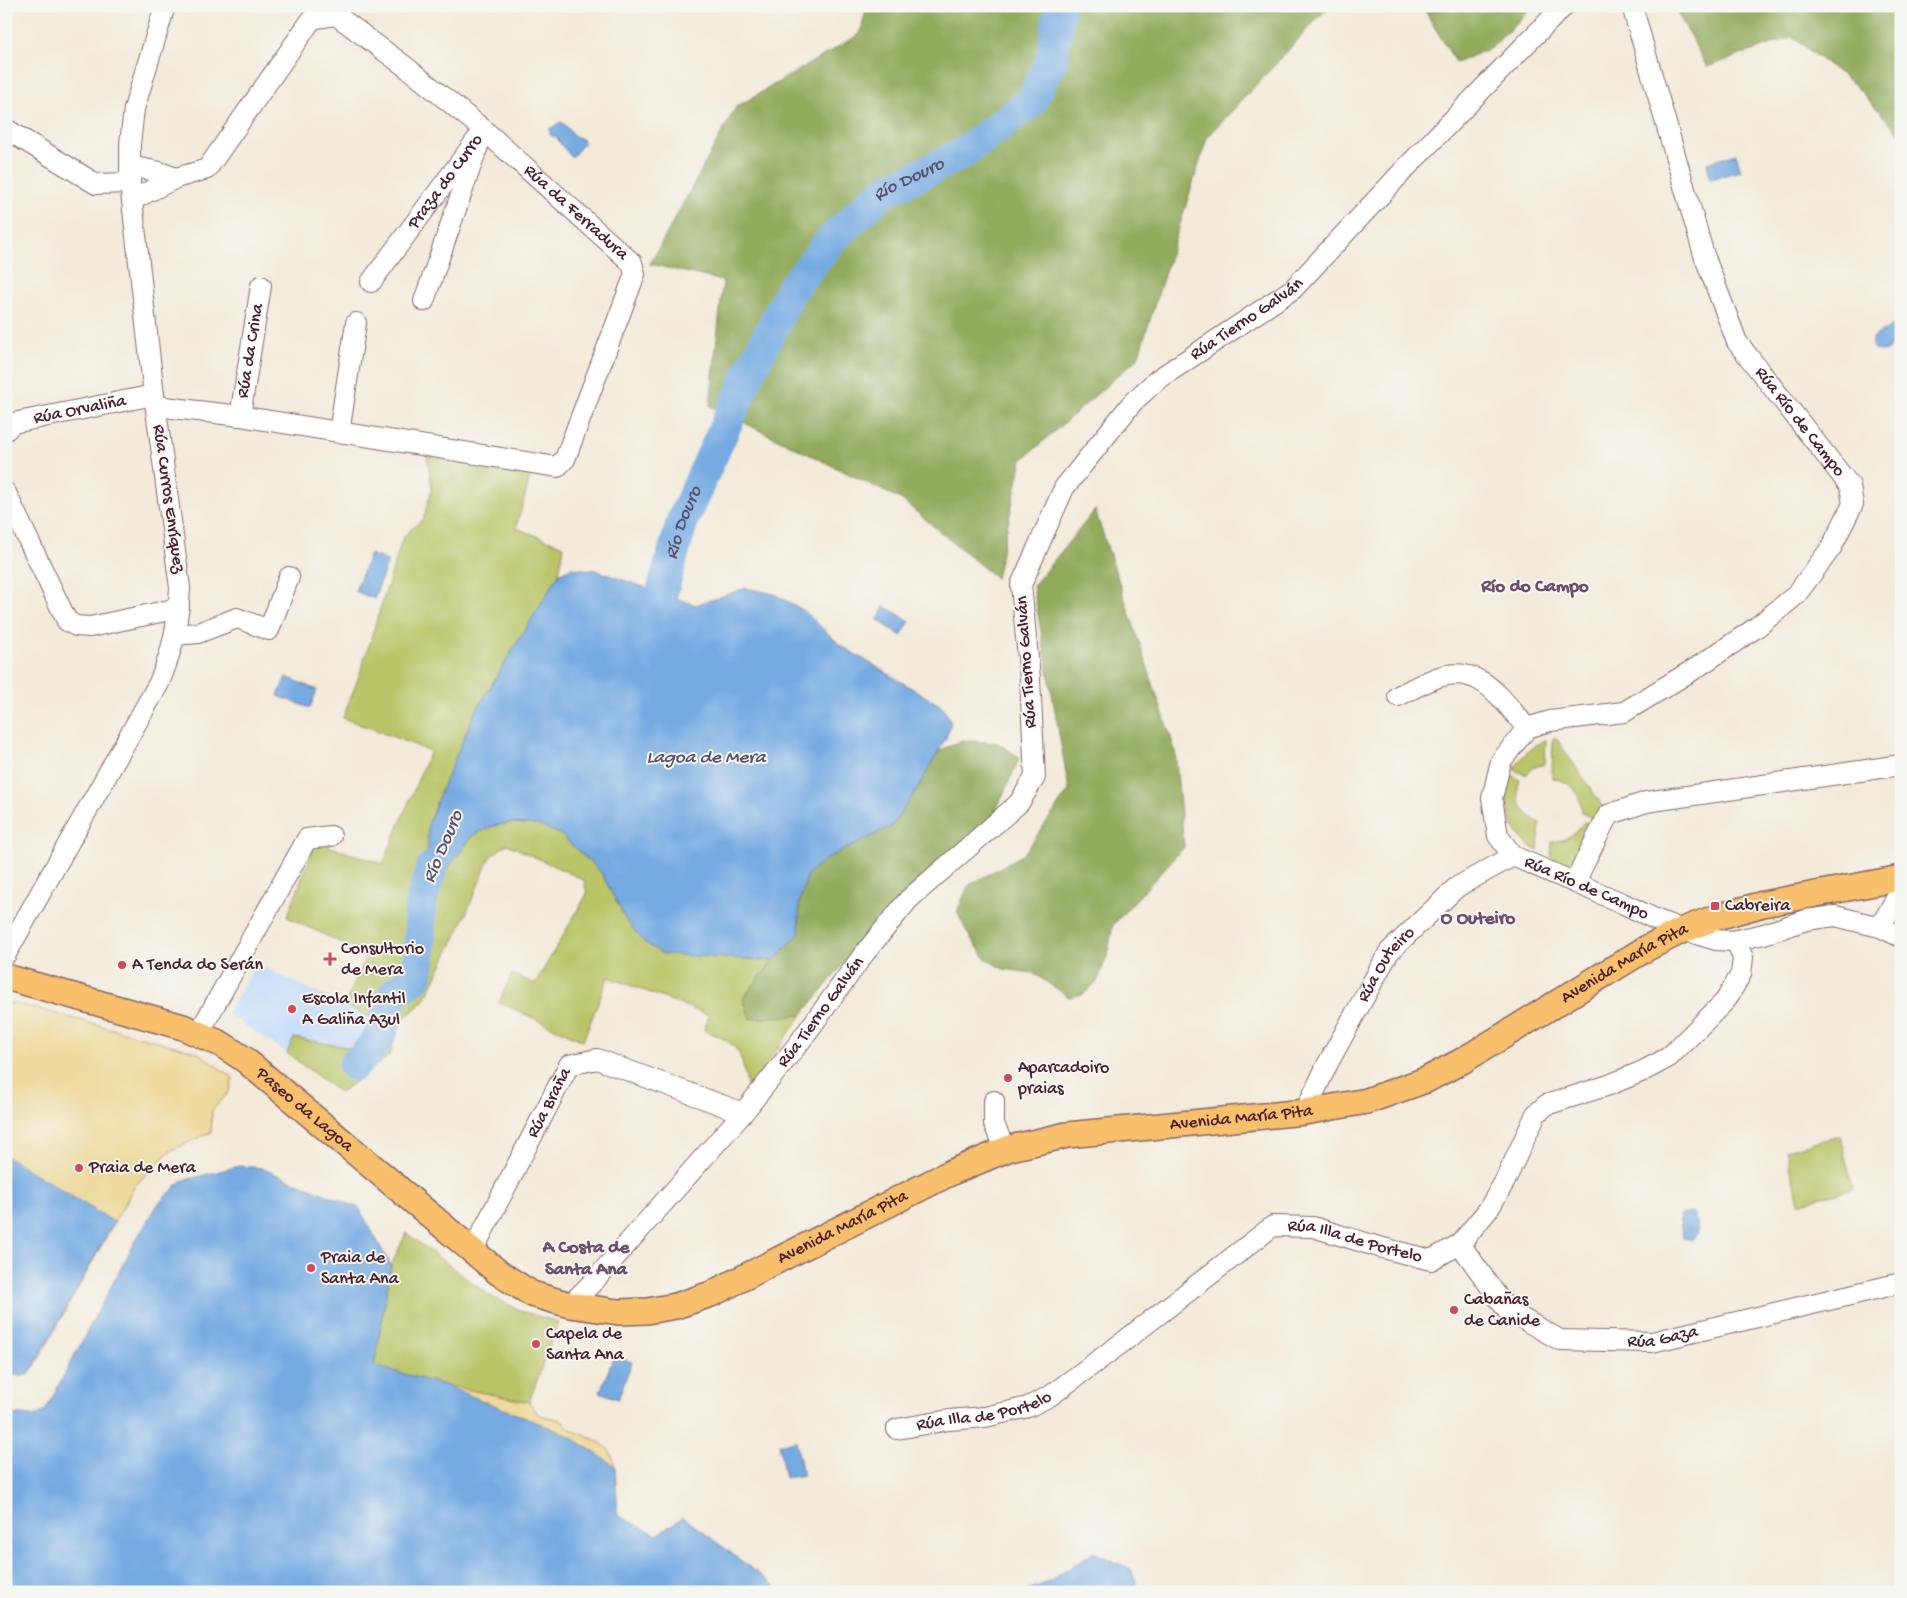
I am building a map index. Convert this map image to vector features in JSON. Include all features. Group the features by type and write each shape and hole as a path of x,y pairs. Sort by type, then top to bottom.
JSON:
{"main road":[{"name":"Avenida María Pita","path":"570,1305 618,1312 647,1311 676,1306 711,1294 952,1172 1004,1150 1040,1140 1067,1135 1305,1112 1367,1102 1426,1080 1462,1061 1648,948 1683,930 1717,917 1763,904 1901,878"},
{"name":"Paseo da Lagoa","path":"6,977 174,1024 200,1033 221,1044 244,1059 499,1273 532,1294 570,1305"}],"street":[{"name":"Rúa Curros Enríquez","path":"6,954 158,683 170,656 175,635 180,588 155,401 131,183 130,144 134,109 164,6"},
{"name":"Rúa Tierno Galván","path":"570,1305 595,1280 743,1113 799,1043 864,954 909,899 1020,803 1035,777 1030,679 1021,586 1064,488 1133,402 1157,380 1293,289 1403,171 1564,6"},
{"name":"Rúa Río de Campo","path":"1632,6 1704,255 1737,342 1850,486 1853,504 1831,548 1796,595 1757,627 1696,668 1624,712 1550,722 1527,728 1501,761 1492,798 1498,836 1513,856 1655,919 1716,940 1736,940 1764,934 1806,920 1835,916 1880,928 1901,937"},
{"name":"Rúa da Ferradura","path":"131,183 176,178 206,168 312,19 336,15 406,67 484,130 632,263 635,274 566,459 557,467 155,401"},
{"path":"6,128 96,184 131,183 160,172 176,178"},
{"name":"Praza do Curro","path":"371,282 484,130"},
{"name":"Praza do Curro","path":"424,301 484,130"},
{"name":"Rúa da Crina","path":"240,416 261,286"},
{"path":"339,432 356,323"},
{"name":"Rúa Orvaliña","path":"6,430 13,424 155,401"},
{"path":"6,493 67,621 76,626 90,627 179,608"},
{"path":"175,635 198,633 237,618 269,630 289,577"},
{"path":"1398,696 1438,678 1463,674 1480,678 1527,728"},
{"path":"1575,882 1608,815 1646,802 1901,765"},
{"path":"200,1033 307,839 331,836"},
{"name":"Rúa Outeiro","path":"1305,1112 1327,1065 1389,952 1457,886 1513,856"},
{"path":"1880,928 1901,890"},
{"name":"Rúa Illa de Portelo","path":"897,1429 949,1420 985,1417 1028,1407 1050,1396 1273,1226 1312,1227 1431,1260 1460,1244 1488,1210 1505,1181 1536,1114 1546,1105 1643,1071 1669,1057 1726,1000 1741,974 1743,958 1736,940"},
{"name":"Rúa Braña","path":"472,1252 569,1065 597,1059 743,1113"},
{"path":"994,1101 994,1124 1004,1150"},
{"name":"Rúa Gaza","path":"1460,1244 1507,1310 1560,1340 1652,1342 1901,1283"}],"shaded area":[{"name":"Escola Infantil A Galiña Azul","path":"256,964 374,1019 353,1049 295,1038 287,1053 227,1014"}],"green space":[{"path":"867,6 1329,6 1207,138 1138,358 1022,460 996,578 902,500 710,406 723,281 650,264 736,107 860,34"},
{"path":"1422,6 1534,6 1491,48 1456,63"},
{"path":"1674,6 1901,6 1901,135 1855,85 1792,37 1707,67"},
{"path":"427,456 532,471 516,528 564,546 559,574 475,712 428,825 428,849 416,892 425,910 435,886 472,836 493,826 511,823 539,825 560,834 601,872 627,922 753,959 773,961 743,998 750,1019 802,1015 748,1090 738,1051 726,1041 704,1030 709,1015 608,977 583,1041 499,1002 512,974 535,984 587,894 584,880 507,844 490,857 460,928 424,1001 400,1022 390,1055 340,1093 287,1053 294,1038 353,1048 374,1019 344,1005 367,955 287,917 316,842 383,864 430,751 343,718 359,676 403,537 423,519 432,489"},
{"path":"1095,510 1175,750 1184,847 1113,925 1107,957 1097,982 1083,994 1069,997 1033,973 1003,969 986,959 968,934 957,912 968,886 1024,854 1069,790 1033,586"},
{"path":"1553,738 1556,738 1603,807 1596,820 1582,813 1577,794 1570,785 1552,778"},
{"path":"1546,739 1545,764 1534,767 1526,775 1514,770 1527,752"},
{"path":"962,740 997,743 1020,757 989,826 951,856 873,928 802,1015 750,1019 743,998 773,961 799,934 799,903 808,874 826,859 892,826 917,789 939,751"},
{"path":"1512,775 1520,780 1518,793 1521,805 1534,820 1540,823 1538,851 1521,837 1510,818 1507,796"},
{"path":"1584,822 1593,826 1574,867 1551,857 1552,842 1570,836"},
{"path":"1840,1136 1853,1189 1799,1203 1786,1150"},
{"path":"406,1233 490,1296 524,1312 558,1322 529,1402 444,1385 374,1366 391,1266"}],"sand":[{"name":"Praia de Mera","path":"6,1002 197,1052 233,1078 229,1092 212,1110 211,1132 170,1151 135,1185 35,1366 6,1322"},
{"path":"444,1385 529,1402 539,1415 561,1420 566,1426 595,1440 607,1449 614,1462 616,1484 443,1390"}],"water":[{"path":"561,122 574,135 581,138 584,143 572,157 556,136 551,136 549,129"},
{"path":"1736,154 1741,171 1710,179 1707,163"},
{"path":"1898,322 1901,331 1900,340 1892,342 1888,350 1879,351 1872,347 1872,338"},
{"path":"370,554 388,561 374,599 355,591"},
{"name":"Lagoa de Mera","path":"571,568 595,570 696,605 746,588 774,594 803,610 840,645 943,707 951,722 946,738 917,789 892,826 826,859 808,874 799,903 799,934 773,961 663,954 645,943 627,922 601,872 560,834 538,825 511,823 493,826 472,836 435,886 425,910 416,909 416,892 428,849 428,825 475,712 559,574"},
{"path":"884,606 910,621 901,636 878,620"},
{"path":"286,677 317,690 310,708 278,696"},
{"path":"6,1156 114,1222 29,1375 6,1375"},
{"path":"239,1166 261,1168 359,1208 391,1266 374,1366 444,1385 568,1435 615,1466 618,1516 657,1535 683,1517 783,1592 6,1592 6,1414 35,1416 45,1411 137,1238 159,1203 181,1181"},
{"path":"1694,1212 1698,1234 1693,1240 1683,1238 1679,1216"},
{"path":"614,1356 632,1362 618,1399 600,1392"},
{"path":"796,1441 803,1475 785,1478 779,1444"},
{"path":"1093,1552 1131,1569 1139,1592 1021,1592 1049,1582"}],"waterway":[{"name":"Río Douro","path":"643,631 662,592 683,519 749,374 792,288 833,238 883,192 960,155 1031,102 1052,59 1060,6"},
{"name":"Río Douro","path":"354,1065 368,1052 379,1037 395,993 411,982 417,973 420,950 421,906 432,867"}],"place":[{"name":"Cabreira","path":"1715,906"},
{"name":"Consultorio de Mera","path":"330,959"},
{"name":"A Tenda do Serán","path":"122,965"},
{"name":"Escola Infantil A Galiña Azul","path":"292,1009"},
{"name":"Aparcadoiro praias","path":"1008,1078"},
{"name":"Praia de Mera","path":"79,1168"},
{"name":"Praia de Santa Ana","path":"311,1268"},
{"name":"Cabañas de Canide","path":"1454,1310"},
{"name":"Capela de Santa Ana","path":"536,1344"}],"district":[{"name":"Río do Campo","path":"1535,587"},
{"name":"O Outeiro","path":"1478,919"},
{"name":"A Costa de Santa Ana","path":"586,1259"}]}
